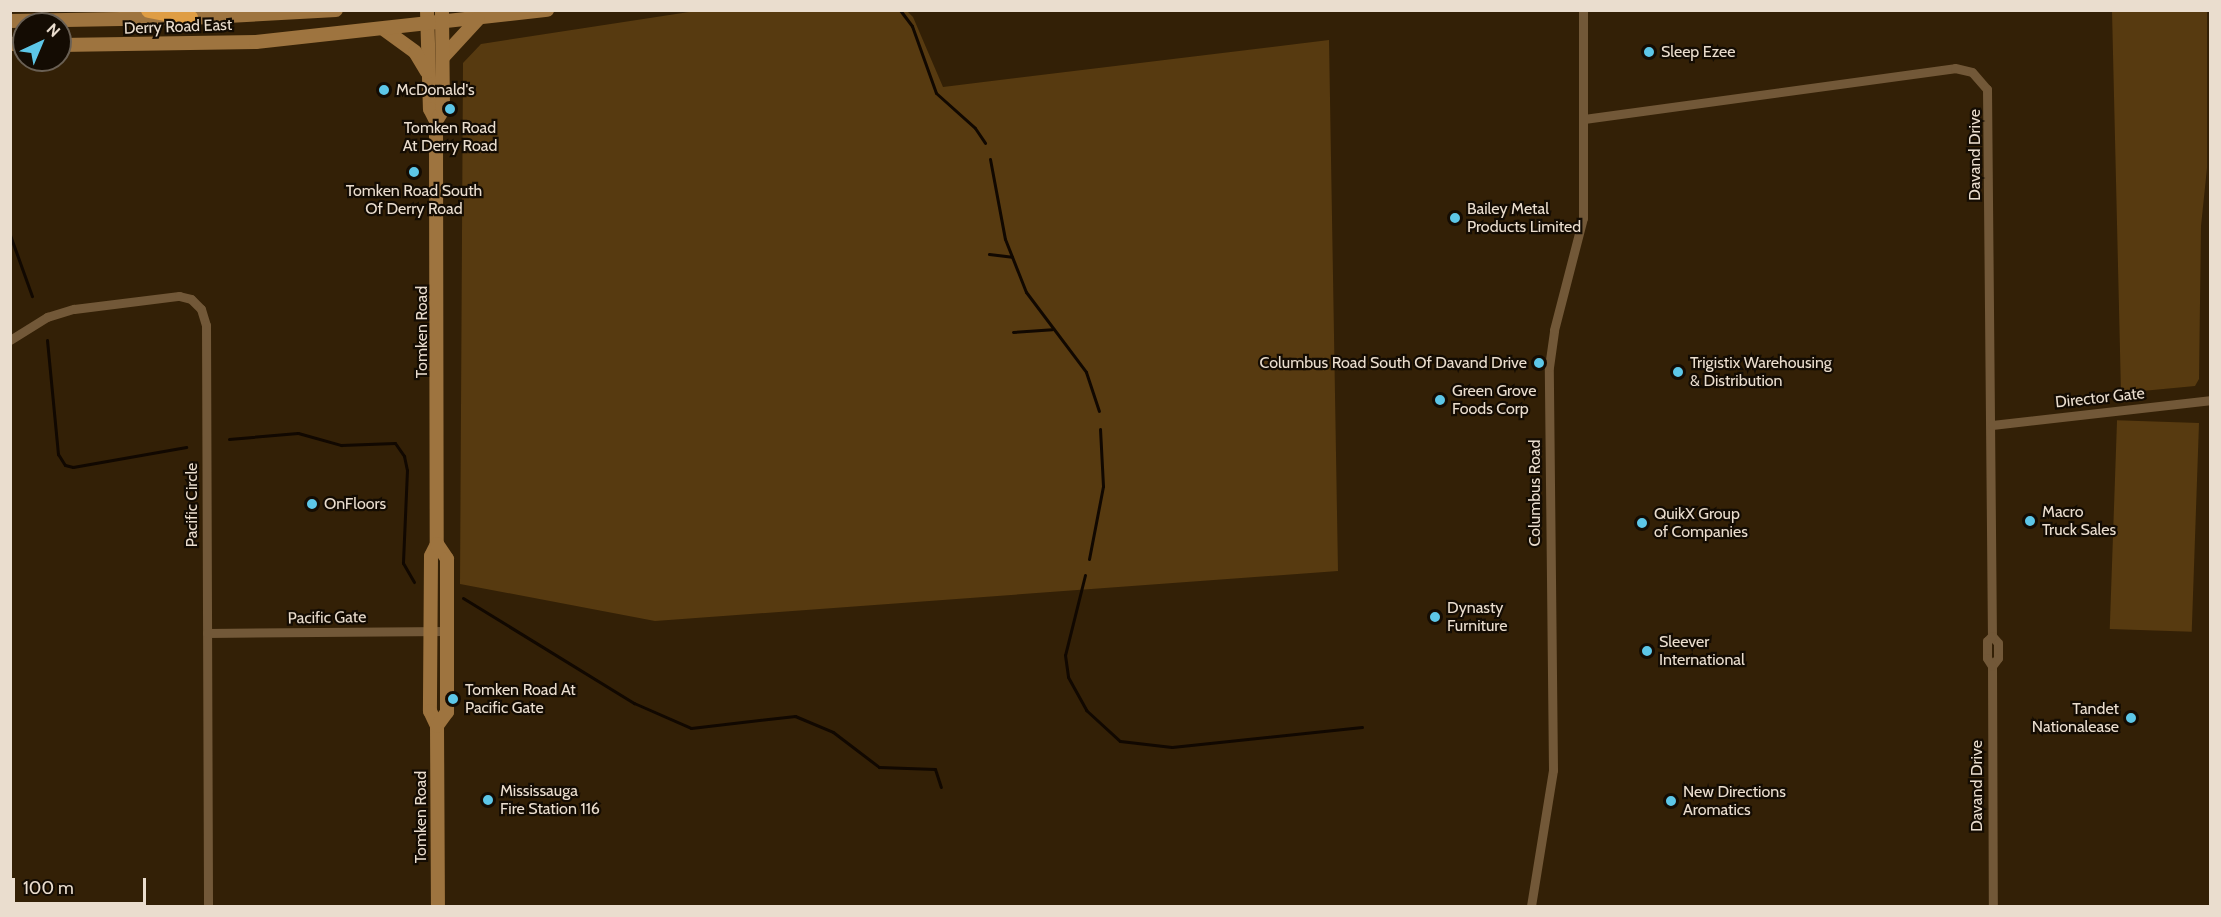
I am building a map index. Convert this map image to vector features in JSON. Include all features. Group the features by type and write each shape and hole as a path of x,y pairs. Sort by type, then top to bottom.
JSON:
{"highway":[{"path":"149,10 190,18"}],"main road":[{"path":"10,21 260,16 336,10"},
{"name":"Derry Road East","path":"72,45 256,42 385,30 427,17 478,19 547,10"},
{"name":"Tomken Road","path":"436,121 443,110 442,16"},
{"name":"Tomken Road","path":"427,17 430,109 436,121 437,544 431,556 430,711 437,726 438,906"},
{"path":"444,56 478,19"},
{"path":"385,30 415,52 428,74"},
{"name":"Tomken Road","path":"437,544 447,560 447,712 437,726"}],"street":[{"name":"Columbus Road","path":"1531,906 1554,765 1550,348 1583,218 1583,10"},
{"name":"Davand Drive","path":"1584,119 1955,68 1977,76 1990,97 1992,636 1998,643 1998,658 1992,666 1993,906"},
{"name":"Pacific Circle","path":"10,340 47,317 83,307 179,296 191,299 201,309 206,325 208,906"},
{"name":"Director Gate","path":"1992,425 2211,400"},
{"name":"Pacific Gate","path":"207,633 447,632"}],"shaded area":[{"path":"702,10 907,11 913,17 943,87 1329,40 1338,571 655,621 460,584 463,63 481,44"},
{"path":"2112,11 2207,11 2207,168 2201,226 2199,379 2195,386 2121,393"},
{"path":"2117,420 2199,423 2192,632 2110,629"}],"waterway":[{"path":"900,10 912,26 936,93 975,128 985,143"},
{"path":"990,159 1005,239 1026,292 1086,372 1099,411"},
{"path":"10,235 32,296"},
{"path":"989,254 1012,257"},
{"path":"1013,332 1052,329"},
{"path":"47,340 58,454 65,465 73,467 186,447"},
{"path":"1089,559 1103,486 1100,429"},
{"path":"229,439 298,433 341,445 395,443 404,456 407,470 403,563 414,582"},
{"path":"1085,575 1065,655 1068,677 1086,710 1120,741 1172,747 1362,727"},
{"path":"463,598 634,703 691,728 795,716 833,732 879,767 935,769 941,787"}],"place":[{"name":"Sleep Ezee","path":"1649,52"},
{"name":"McDonald's","path":"384,90"},
{"name":"Tomken Road At Derry Road","path":"450,109"},
{"name":"Tomken Road South Of Derry Road","path":"414,172"},
{"name":"Bailey Metal Products Limited","path":"1455,218"},
{"name":"Columbus Road South Of Davand Drive","path":"1539,363"},
{"name":"Trigistix Warehousing & Distribution","path":"1678,372"},
{"name":"Green Grove Foods Corp","path":"1440,400"},
{"name":"OnFloors","path":"312,504"},
{"name":"Macro Truck Sales","path":"2030,521"},
{"name":"QuikX Group of Companies","path":"1642,523"},
{"name":"Dynasty Furniture","path":"1435,617"},
{"name":"Sleever International","path":"1647,651"},
{"name":"Tomken Road At Pacific Gate","path":"453,699"},
{"name":"Tandet Nationalease","path":"2131,718"},
{"name":"Mississauga Fire Station 116","path":"488,800"},
{"name":"New Directions Aromatics","path":"1671,801"}]}
